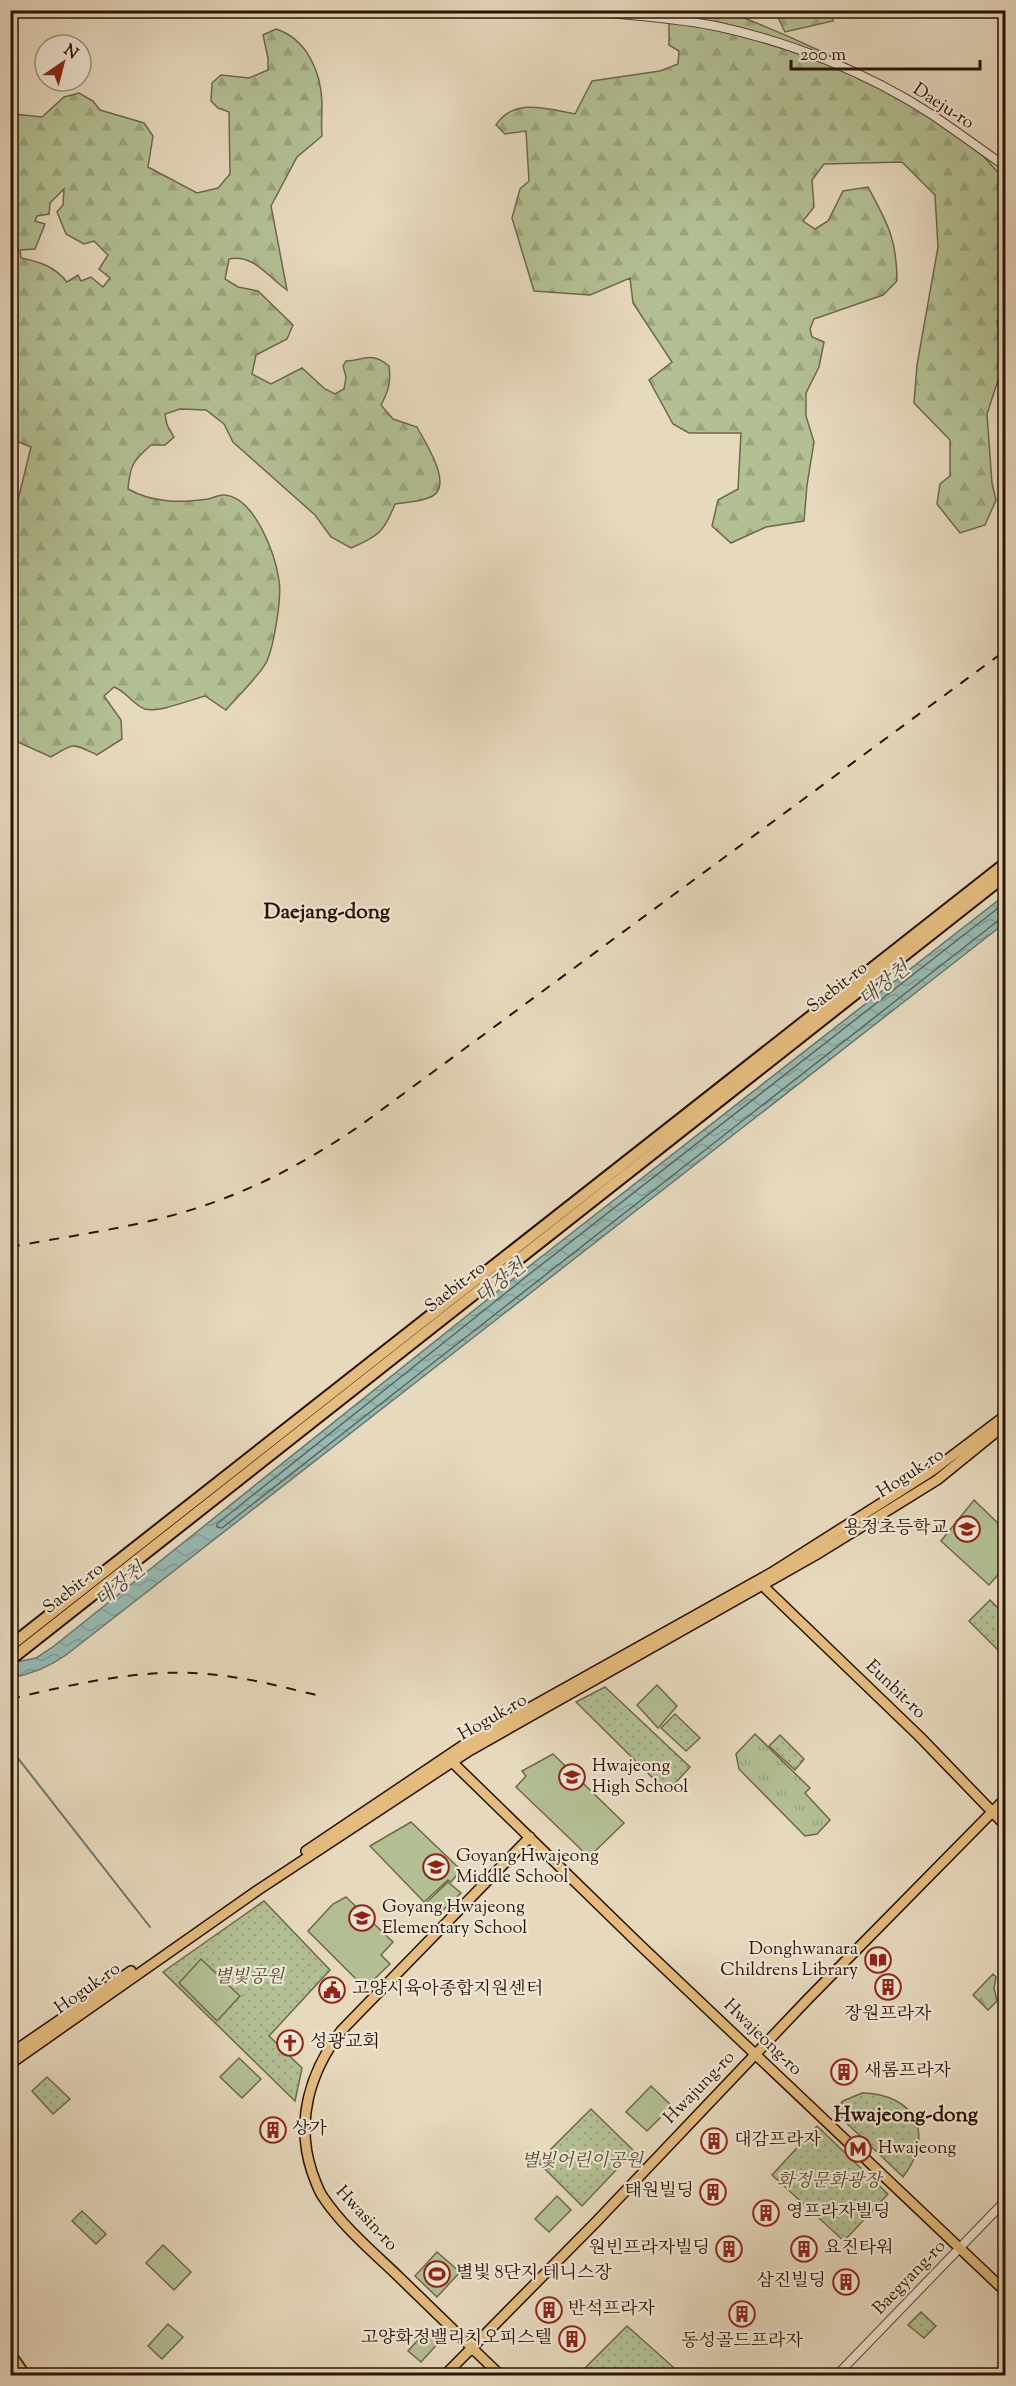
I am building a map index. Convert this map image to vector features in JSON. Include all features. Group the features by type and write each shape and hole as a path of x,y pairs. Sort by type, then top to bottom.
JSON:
{"highway":[{"name":"Saebit-ro","path":"10,1646 921,937 1005,863"},
{"name":"Saebit-ro","path":"943,919 1005,875"},
{"name":"Saebit-ro","path":"10,1660 870,977"}],"main road":[{"name":"Hoguk-ro","path":"760,1583 932,1471 1005,1415"},
{"name":"Hoguk-ro","path":"10,2054 449,1759 937,1480 1005,1424"},
{"name":"Eunbit-ro","path":"760,1583 920,1737 1005,1826"},
{"name":"Hoguk-ro","path":"10,2064 449,1759"},
{"name":"Hwajeong-ro","path":"449,1759 1005,2292"},
{"name":"Hwajung-ro","path":"444,2376 1005,1798"},
{"name":"Hwasin-ro","path":"501,2376 355,2235 322,2196 309,2163 304,2138 305,2114 309,2090 321,2061 341,2031 530,1837"},
{"path":"10,2353 26,2376"},
{"path":"10,2369 15,2376"}],"street":[{"name":"Daeju-ro","path":"584,10 718,27 813,55 881,86 930,113 1005,167"},
{"name":"Baegyang-ro","path":"836,2376 1005,2200"}],"green space":[{"path":"775,11 834,11 833,21 785,32"},
{"path":"729,12 820,51 906,97 960,134 1005,180 1005,321 997,321 1003,365 987,414 992,483 996,500 985,525 960,533 937,504 940,484 950,476 950,440 914,403 917,365 938,247 935,195 902,162 824,164 812,180 814,207 803,221 815,229 828,221 843,191 868,187 890,231 897,266 897,281 883,295 814,319 810,329 812,337 824,342 819,367 806,393 806,416 814,442 804,521 766,527 731,543 712,526 718,500 738,489 741,433 689,433 673,424 649,380 672,362 633,303 630,278 590,295 534,291 512,218 520,189 529,181 526,131 505,134 496,125 503,116 522,108 543,108 575,114 592,81 660,71 678,64 679,51 669,45 669,19"},
{"path":"276,29 296,40 304,49 319,80 322,136 297,157 271,206 287,290 253,263 238,258 229,259 225,279 238,287 258,291 293,325 287,339 256,355 252,374 271,384 302,368 325,389 335,394 344,389 346,377 343,366 346,361 373,358 383,361 389,366 390,377 388,390 381,405 393,419 417,427 432,454 440,485 436,493 428,498 395,504 384,527 379,532 351,548 331,537 315,515 233,442 224,424 206,410 180,409 165,414 167,425 174,437 165,445 151,445 140,455 131,469 128,489 137,494 167,501 208,499 225,495 236,498 246,506 268,542 279,580 278,609 270,654 259,672 226,710 205,696 166,708 145,709 114,687 104,696 121,720 122,739 97,755 74,746 51,757 11,739 11,501 18,500 31,447 11,439 11,110 14,114 42,117 64,97 79,93 93,101 100,110 144,123 153,136 148,167 197,193 218,188 230,174 229,112 218,108 211,101 212,83 221,75 249,78 268,70 263,35","holes":["64,189 63,205 57,212 66,234 84,244 94,241 108,255 99,269 110,278 103,287 91,277 81,281 78,275 67,282 57,272 46,266 21,258 20,250 35,249 45,224 35,221 37,216 49,214 50,203"]},
{"path":"974,1500 1005,1530 1005,1567 989,1585 941,1541"},
{"path":"990,1600 1005,1615 1005,1657 969,1621"},
{"path":"657,1685 677,1706 658,1728 637,1705"},
{"path":"605,1687 690,1767 667,1792 576,1702"},
{"path":"675,1714 700,1738 686,1751 661,1728"},
{"path":"755,1734 810,1788 805,1793 830,1820 817,1834 805,1836 739,1769 736,1754"},
{"path":"780,1735 804,1759 795,1770 769,1746"},
{"path":"553,1754 624,1823 589,1857 516,1787 526,1776 522,1771"},
{"path":"411,1822 461,1870 451,1882 448,1880 424,1902 370,1846"},
{"path":"448,1882 461,1893 437,1916 426,1903"},
{"path":"346,1897 393,1942 381,1955 390,1964 365,1988 308,1931 333,1904"},
{"name":"별빛공원","path":"264,1901 330,1970 269,2036 302,2068 295,2101 163,1972"},
{"path":"201,1959 240,1996 217,2021 179,1983"},
{"path":"993,1974 996,1977 994,1988 997,2001 988,2010 973,1995"},
{"path":"239,2058 261,2079 242,2098 220,2077"},
{"path":"47,2077 70,2099 53,2114 32,2091"},
{"path":"651,2086 672,2106 647,2131 626,2112"},
{"name":"화정문화광장","path":"862,2093 895,2100 915,2119 919,2132 918,2146 913,2161 903,2177 834,2111 843,2101"},
{"name":"별빛어린이공원","path":"591,2109 634,2151 582,2206 538,2162"},
{"name":"화정문화광장","path":"817,2126 888,2194 844,2241 772,2175"},
{"path":"557,2196 571,2210 549,2232 535,2219"},
{"path":"82,2211 106,2234 96,2244 72,2221"},
{"path":"163,2245 191,2272 174,2290 146,2263"},
{"name":"별빛 8단지 테니스장","path":"437,2252 460,2272 437,2297 415,2276"},
{"path":"921,2312 936,2326 924,2338 908,2325"},
{"path":"168,2324 183,2337 162,2359 148,2346"},
{"path":"627,2326 682,2375 578,2375"},
{"path":"428,2329 441,2340 421,2362 408,2351"}],"water":[{"path":"1005,895 1005,923 66,1655 39,1670 11,1678 11,1663 36,1658 54,1646 523,1271"}],"waterway":[{"path":"10,1748 150,1927"}],"railway":[{"path":"10,1247 132,1225 203,1206 265,1181 323,1149 361,1125 1006,650"},
{"path":"10,1699 108,1679 158,1673 207,1674 237,1678 325,1697"}],"place":[{"name":"용정초등학교","path":"967,1529"},
{"name":"Hwajeong High School","path":"572,1777"},
{"name":"Goyang Hwajeong Middle School","path":"436,1867"},
{"name":"Goyang Hwajeong Elementary School","path":"362,1918"},
{"name":"Donghwanara Childrens Library","path":"878,1960"},
{"name":"장원프라자","path":"888,1987"},
{"name":"고양시육아종합지원센터","path":"332,1990"},
{"name":"성광교회","path":"290,2043"},
{"name":"새롬프라자","path":"844,2072"},
{"name":"상가","path":"273,2130"},
{"name":"대감프라자","path":"714,2141"},
{"name":"Hwajeong","path":"858,2149"},
{"name":"태원빌딩","path":"713,2192"},
{"name":"영프라자빌딩","path":"766,2213"},
{"name":"원빈프라자빌딩","path":"729,2249"},
{"name":"요진타워","path":"804,2249"},
{"name":"별빛 8단지 테니스장","path":"437,2274"},
{"name":"삼진빌딩","path":"846,2282"},
{"name":"반석프라자","path":"549,2310"},
{"name":"동성골드프라자","path":"742,2314"},
{"name":"고양화정밸리치오피스텔","path":"572,2339"}],"district":[{"name":"Daejang-dong","path":"327,913"},
{"name":"Hwajeong-dong","path":"906,2116"}],"water label":[{"name":"대장천","path":"885,985"},
{"name":"대장천","path":"501,1283"},
{"name":"대장천","path":"121,1586"}]}
